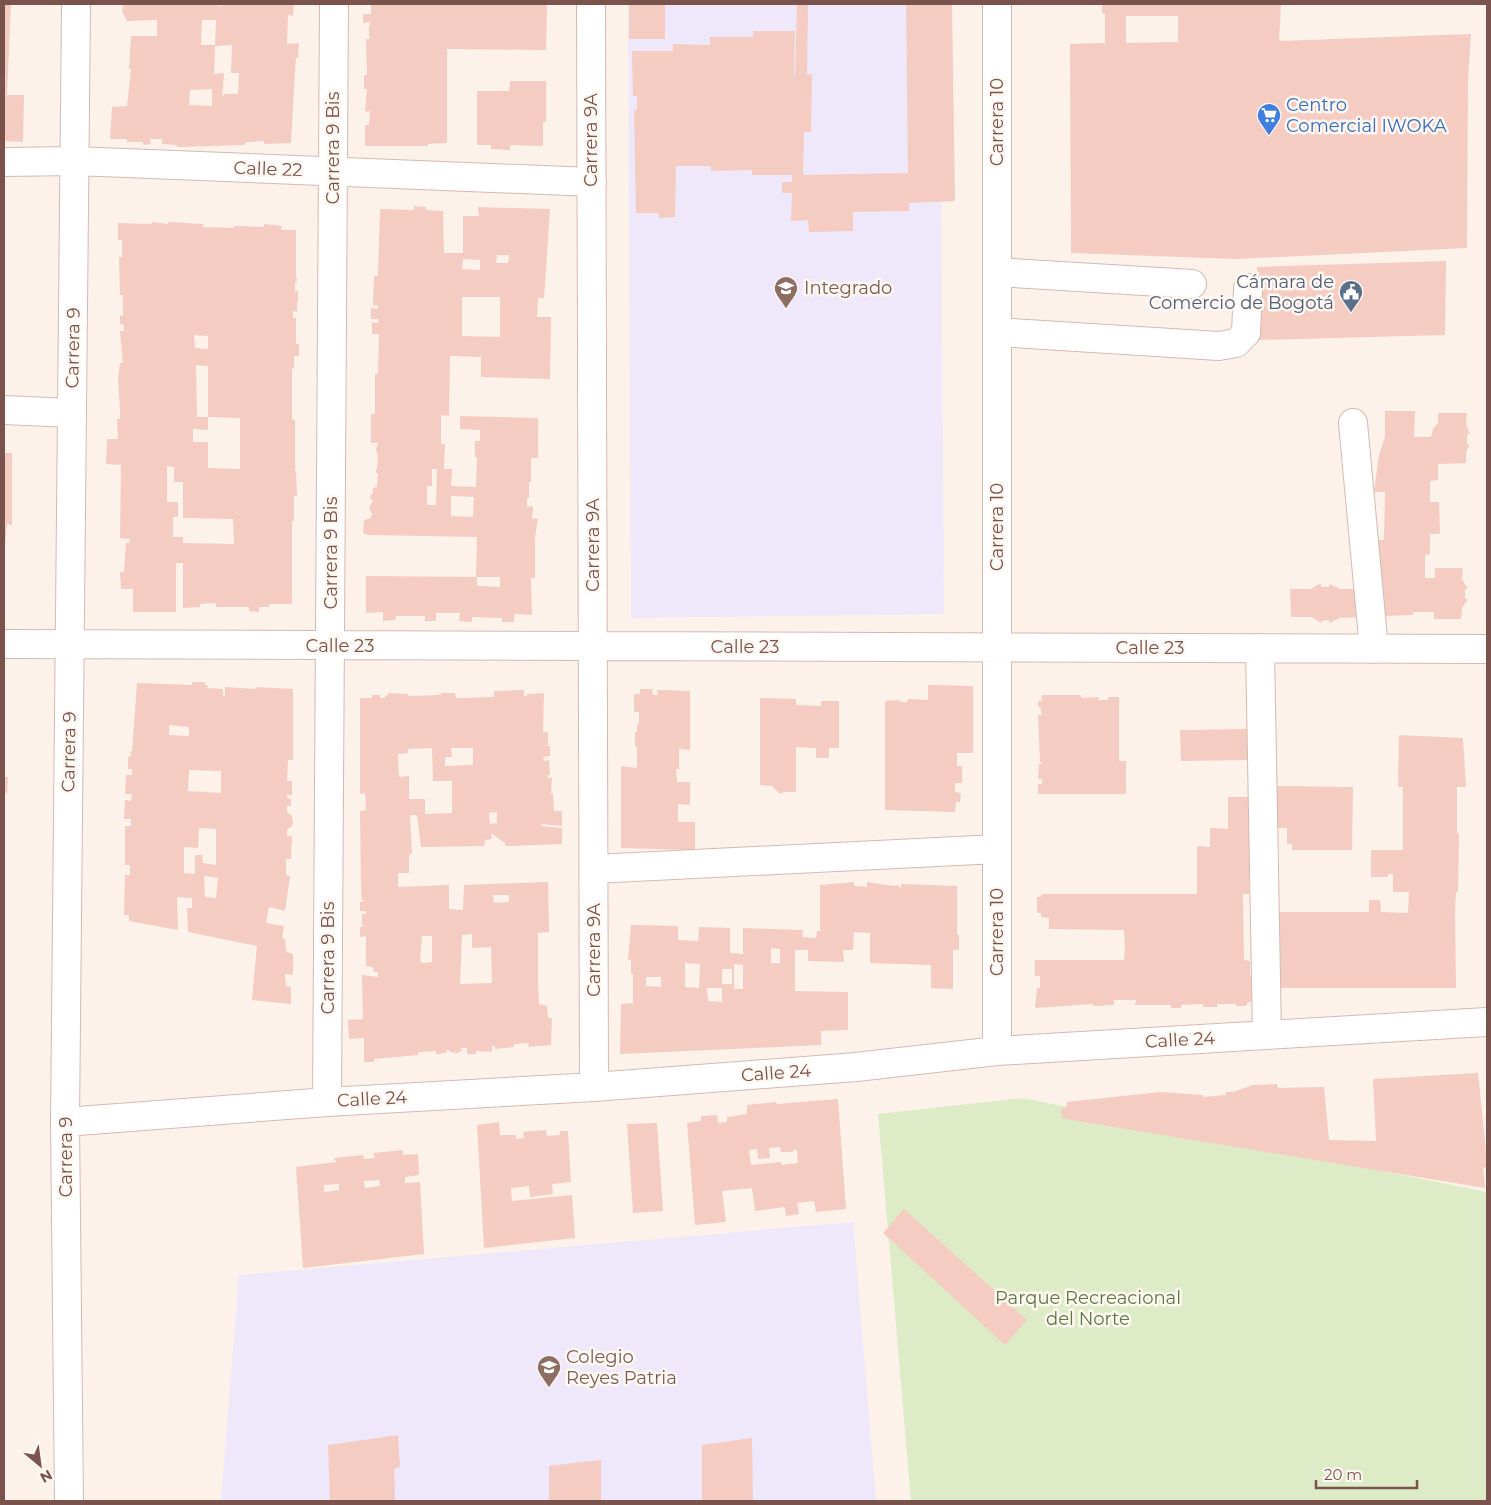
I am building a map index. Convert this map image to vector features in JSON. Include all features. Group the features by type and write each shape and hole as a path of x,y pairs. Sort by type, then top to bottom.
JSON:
{"street":[{"name":"Carrera 9","path":"69,1501 65,1122 76,4"},
{"name":"Carrera 9 Bis","path":"327,1102 334,4"},
{"name":"Carrera 9A","path":"591,4 594,1087"},
{"name":"Carrera 10","path":"997,4 997,1051"},
{"name":"Calle 22","path":"4,162 75,161 592,182"},
{"path":"997,272 1192,284"},
{"path":"997,332 1219,346 1228,345 1236,343 1246,333 1248,288"},
{"path":"4,410 72,413"},
{"path":"1353,423 1374,648"},
{"name":"Calle 23","path":"4,644 70,646 1487,649"},
{"path":"1260,648 1267,1035"},
{"path":"594,869 997,850"},
{"name":"Calle 24","path":"65,1122 327,1102 594,1087 856,1067 997,1051 1487,1022"}],"shaded area":[{"name":"Integrado","path":"628,4 940,4 944,614 631,618"},
{"name":"Colegio Reyes Patria","path":"853,1222 876,1501 221,1501 239,1275"}],"green space":[{"name":"Parque Recreacional del Norte","path":"1023,1098 1487,1192 1487,1501 911,1501 878,1114"}],"building":[{"path":"4,4 11,4 7,95 24,95 23,142 4,141"},
{"path":"124,4 217,4 217,6 230,4 294,4 293,16 288,15 287,44 299,43 298,58 296,58 291,143 264,144 264,141 246,142 245,145 177,147 177,145 162,144 162,139 150,139 151,144 143,145 143,142 127,142 127,139 110,139 112,107 127,106 131,69 129,69 131,36 157,36 157,20 127,21 122,11","holes":["202,20 216,20 215,46 232,45 231,73 239,73 238,94 224,94 222,97 224,73 214,74 215,45 201,45","212,89 212,106 189,105 190,90"]},
{"path":"371,4 547,4 546,50 447,49 447,143 428,144 428,146 365,146 365,125 369,125 370,111 365,112 367,89 364,89 364,75 367,75 366,39 370,39 370,22 363,23 363,14 371,14"},
{"path":"629,4 665,4 665,39 629,39"},
{"path":"797,4 808,4 807,75 812,74 811,132 804,132 803,175 908,173 906,4 952,4 955,201 909,203 909,211 853,212 853,231 809,232 808,220 791,221 792,193 782,193 782,182 792,182 792,175 752,175 752,170 711,171 711,166 676,166 675,217 659,218 659,213 636,213 634,110 637,110 637,96 633,96 632,51 673,51 673,44 710,45 710,37 753,37 753,31 795,31 795,75"},
{"name":"Centro Comercial IWOKA","path":"1102,4 1281,4 1279,41 1471,34 1468,80 1467,248 1237,259 1071,253 1070,44 1105,43 1105,14 1102,13","holes":["1126,16 1178,16 1178,42 1126,43"]},
{"path":"510,81 546,81 546,122 543,122 543,146 510,145 510,150 491,149 491,145 477,145 477,91 509,91"},
{"path":"414,206 426,207 426,210 443,211 444,253 463,253 463,216 479,216 478,207 550,209 544,298 538,298 537,317 551,317 550,379 481,377 481,357 450,356 449,416 441,415 441,444 445,444 444,469 452,469 451,486 476,487 477,457 475,457 475,441 480,441 480,430 460,429 460,416 538,418 538,458 531,458 531,482 529,482 529,498 527,498 527,507 533,506 532,518 538,519 535,537 533,538 535,538 535,578 531,578 532,615 514,614 514,622 502,622 502,618 472,617 472,622 459,621 460,613 436,613 436,621 425,621 425,616 396,616 395,620 383,621 383,612 366,613 366,576 476,577 477,537 368,535 363,533 364,520 371,518 371,515 373,515 369,509 373,500 371,500 370,495 373,493 373,488 377,487 378,473 376,473 378,456 376,449 378,443 371,443 371,414 375,414 375,374 378,374 379,334 372,334 372,322 378,323 378,319 371,319 371,308 378,309 378,306 373,305 374,276 378,276 380,209 414,210","holes":["497,255 509,255 508,263 496,263","463,259 480,260 480,270 462,269","462,297 500,297 500,337 462,336","432,469 437,469 436,505 427,505 427,486 432,486","451,496 474,497 473,517 451,516","477,577 500,577 500,587 477,586"]},
{"path":"152,222 168,224 168,222 203,224 203,227 234,228 234,226 264,227 264,224 282,226 281,230 296,230 297,281 295,282 295,291 298,291 298,302 297,312 293,311 293,318 296,318 296,344 299,344 299,356 294,356 294,369 292,368 292,419 295,420 297,496 294,496 294,521 292,521 292,604 269,604 269,607 259,607 259,612 249,611 249,607 216,607 216,603 200,604 200,607 183,608 183,563 176,563 176,612 133,612 133,589 121,589 120,572 124,572 126,543 129,543 130,539 120,538 121,465 106,464 107,439 118,439 117,419 120,419 120,411 118,379 120,363 123,363 120,331 124,331 124,325 120,324 120,315 123,316 123,295 120,295 119,257 122,257 122,240 118,240 118,223 152,224","holes":["194,335 208,336 208,349 195,348","196,365 208,366 208,417 197,417","208,417 240,418 240,469 208,468 208,442 193,442 193,429 208,430","167,466 174,467 174,482 183,482 183,518 233,519 234,544 183,543 183,537 173,537 173,517 178,517 178,502 167,502"]},
{"name":"Cámara de Comercio de Bogotá","path":"1446,261 1445,335 1256,340 1257,267"},
{"path":"1385,411 1415,411 1414,437 1431,437 1433,429 1438,423 1438,413 1467,413 1466,424 1470,434 1467,434 1467,445 1470,444 1466,452 1466,463 1438,464 1438,480 1430,481 1430,502 1439,502 1440,534 1430,534 1430,554 1425,555 1425,578 1435,578 1435,568 1463,568 1462,579 1468,589 1465,589 1465,599 1468,599 1462,608 1461,619 1434,619 1434,612 1413,612 1413,615 1384,616 1384,595 1378,576 1374,540 1384,540 1385,492 1374,492 1379,455 1385,437"},
{"path":"4,453 12,453 12,525 7,524 5,545 4,545"},
{"path":"1321,584 1321,587 1329,587 1330,584 1340,589 1360,589 1359,617 1340,618 1329,623 1329,620 1321,621 1321,623 1312,617 1291,617 1290,589 1311,589"},
{"path":"192,682 205,682 205,685 208,685 207,688 223,689 223,696 225,696 225,687 293,689 293,760 288,760 287,781 292,781 292,795 287,795 287,798 291,799 291,806 287,806 287,812 292,816 293,822 292,826 287,830 287,836 292,836 291,859 286,859 286,875 290,876 285,911 269,907 266,923 284,926 282,938 285,939 286,952 293,954 293,975 285,974 286,986 291,987 291,1004 252,1000 257,946 188,932 187,908 192,908 192,898 177,897 178,930 129,921 129,915 124,915 125,875 130,875 130,865 125,865 125,826 131,826 131,819 124,819 125,800 131,801 132,794 125,794 126,775 132,775 132,769 128,769 128,757 131,756 130,751 132,752 137,683 192,685","holes":["169,725 189,727 189,736 169,735","189,770 221,771 221,793 188,791","199,828 216,829 216,865 203,863 202,855 195,855 195,874 184,873 184,847 198,848","204,876 218,878 216,898 205,897"]},
{"path":"928,685 973,686 973,753 957,753 957,766 962,766 962,783 955,783 955,792 961,793 960,802 956,802 955,812 885,810 885,701 900,700 899,702 907,702 908,699 928,700"},
{"path":"640,689 652,689 653,695 658,695 657,690 690,691 690,750 679,749 679,769 676,769 677,782 690,782 690,805 678,804 678,822 695,822 695,850 621,848 621,766 637,768 635,732 637,732 637,724 639,725 639,712 634,712 634,694 640,694"},
{"path":"524,690 524,696 527,696 527,694 544,693 543,732 548,732 548,745 543,746 550,746 550,756 543,757 544,761 549,760 550,775 547,778 552,778 551,794 553,794 554,811 562,811 562,826 541,824 541,826 562,828 562,844 505,846 505,843 491,833 492,839 485,840 484,846 421,847 417,815 410,815 412,854 409,855 409,873 398,873 398,887 449,885 449,909 463,910 464,885 548,882 549,932 538,933 538,981 539,1004 547,1006 548,1018 552,1018 551,1045 528,1047 529,1043 514,1044 514,1047 495,1049 495,1046 492,1046 492,1052 476,1051 476,1054 467,1054 467,1048 461,1048 462,1051 457,1053 450,1052 449,1050 440,1054 436,1054 436,1051 418,1052 418,1055 374,1059 374,1062 364,1062 364,1038 349,1039 348,1020 363,1019 362,975 378,977 378,972 374,972 373,967 366,966 366,936 360,937 360,927 366,925 362,925 362,914 366,914 366,911 360,911 360,902 366,901 362,900 361,889 360,811 366,810 365,793 360,794 360,698 372,698 372,695 380,695 380,698 385,698 388,693 408,694 408,696 455,693 456,698 494,697 494,691","holes":["432,748 433,781 452,781 452,813 425,814 425,799 409,799 409,776 399,777 398,754 408,753 408,749","451,748 473,748 473,765 445,766 445,757 452,757","497,812 497,823 490,824 489,813","493,895 509,895 509,902 494,903","472,934 472,948 491,947 492,983 460,984 462,935","422,936 432,936 432,962 422,963 420,961"]},
{"path":"1042,695 1081,695 1081,698 1099,697 1098,700 1108,700 1108,697 1119,697 1119,761 1126,761 1126,794 1038,794 1038,784 1042,784 1042,779 1038,779 1039,764 1042,762 1040,762 1038,715 1042,715 1040,707 1038,707 1038,701 1042,701"},
{"path":"760,698 796,699 796,705 821,706 821,701 839,701 839,748 829,748 829,758 816,758 816,748 796,747 796,792 780,794 772,786 760,785"},
{"path":"1248,729 1251,760 1181,761 1180,730"},
{"path":"1399,735 1463,738 1466,787 1457,787 1457,833 1459,833 1458,892 1456,892 1455,913 1456,988 1272,988 1273,912 1369,912 1369,900 1380,900 1381,912 1408,913 1409,892 1393,892 1393,874 1388,874 1388,877 1371,877 1371,850 1403,850 1403,787 1398,787"},
{"path":"4,777 8,777 7,793 4,793"},
{"path":"1277,786 1353,787 1352,850 1292,850 1292,844 1287,844 1287,828 1274,828 1274,793 1277,793"},
{"path":"1228,797 1249,797 1249,894 1243,894 1244,960 1250,961 1250,976 1254,976 1253,1001 1247,1003 1247,1006 1217,1004 1218,1007 1203,1007 1203,1004 1181,1005 1181,1008 1171,1008 1171,1005 1135,1005 1136,1000 1114,1000 1114,1005 1093,1006 1093,1004 1035,1008 1037,988 1040,988 1040,976 1035,976 1035,960 1124,960 1125,947 1124,930 1049,929 1049,918 1041,917 1041,913 1037,913 1037,897 1041,897 1042,894 1197,894 1197,846 1210,847 1210,828 1228,829"},
{"path":"854,882 854,886 867,887 867,882 897,885 901,888 901,884 957,886 959,950 953,950 953,989 931,988 931,965 870,963 870,933 854,932 853,950 843,950 844,962 808,961 808,950 795,950 795,991 848,992 848,1030 821,1031 821,1045 620,1054 621,1004 633,1003 633,974 631,974 631,960 628,960 631,925 678,926 678,940 698,941 699,927 730,928 730,953 743,954 743,928 803,930 802,937 816,938 817,931 820,931 820,885","holes":["771,948 780,949 780,963 771,963","685,963 700,964 699,988 685,987","734,964 743,965 743,989 734,989","722,969 732,969 732,984 722,984","646,977 661,977 661,987 646,986","707,988 722,988 722,1002 708,1001"]},
{"path":"1478,1073 1487,1162 1487,1167 1483,1168 1485,1188 1066,1119 1062,1118 1061,1109 1066,1108 1067,1102 1160,1092 1203,1095 1203,1097 1226,1095 1226,1092 1233,1092 1253,1085 1277,1084 1278,1088 1324,1087 1329,1140 1376,1141 1373,1079"},
{"path":"838,1099 846,1209 816,1212 814,1201 797,1203 799,1214 786,1216 785,1207 755,1211 752,1188 722,1191 726,1222 695,1225 687,1123 701,1121 701,1116 717,1115 718,1123 727,1122 727,1117 747,1114 747,1105 776,1102 777,1104","holes":["780,1147 781,1152 797,1150 798,1163 781,1165 781,1162 751,1165 749,1150 757,1149 758,1159 770,1158 769,1148"]},
{"path":"499,1122 500,1135 516,1135 516,1139 524,1138 523,1132 546,1130 547,1136 560,1135 560,1131 568,1131 571,1182 552,1184 553,1194 530,1197 529,1186 511,1188 511,1190 512,1201 572,1195 575,1238 484,1248 477,1125"},
{"path":"657,1123 663,1211 633,1213 627,1124"},
{"path":"403,1150 403,1155 418,1154 419,1175 405,1177 405,1183 420,1182 424,1254 303,1268 296,1167 336,1162 334,1158 363,1155 364,1159 375,1158 373,1153","holes":["379,1180 380,1186 365,1188 364,1181","339,1184 339,1190 324,1192 324,1185"]},
{"path":"904,1209 1027,1320 1005,1345 883,1233"},
{"path":"398,1435 400,1467 394,1469 395,1501 330,1501 328,1445"},
{"path":"752,1438 753,1501 702,1501 702,1445"},
{"path":"601,1460 601,1501 549,1501 549,1466"}],"place":[{"name":"Centro Comercial IWOKA","path":"1269,136"},
{"name":"Integrado","path":"786,309"},
{"name":"Cámara de Comercio de Bogotá","path":"1351,313"},
{"name":"Colegio Reyes Patria","path":"549,1388"}]}
